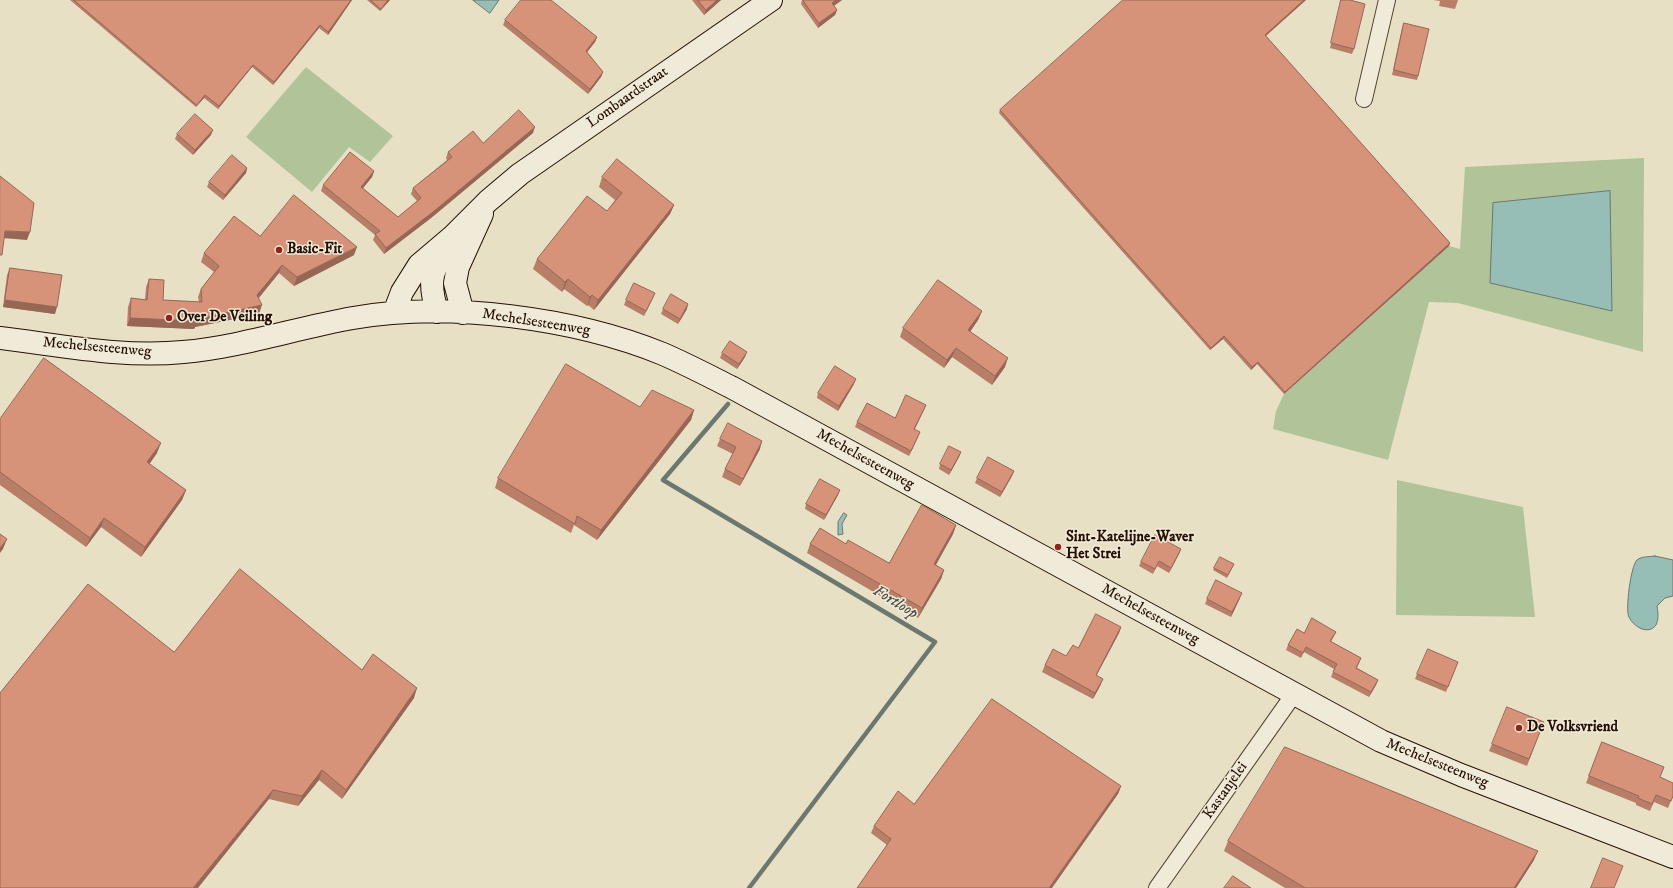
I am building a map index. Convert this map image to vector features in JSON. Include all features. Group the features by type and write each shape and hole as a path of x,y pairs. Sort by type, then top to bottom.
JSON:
{"street":[{"name":"Lombaardstraat","path":"394,313 402,292 419,265 452,237 488,201 520,174 770,0"},
{"path":"1364,99 1387,0"},
{"name":"Lombaardstraat","path":"463,312 455,283 458,267 488,201"},
{"name":"Lombaardstraat","path":"438,312 431,284 435,266 452,237"},
{"name":"Mechelsesteenweg","path":"0,338 118,352 182,352 248,342 355,318 394,313 438,312 463,312 515,317 554,322 594,331 663,354 717,380 797,422 1381,741 1469,778 1673,857"},
{"name":"Kastanjelei","path":"1157,888 1294,694"}],"green space":[{"path":"306,67 393,136 370,162 349,147 312,192 246,137"},
{"path":"1644,158 1643,352 1458,303 1429,302 1388,460 1273,429 1276,411 1284,394 1449,246 1460,249 1465,167"},
{"path":"1397,480 1523,507 1535,617 1396,615"}],"water":[{"path":"473,0 499,0 490,13"},
{"path":"1610,191 1612,311 1490,283 1493,203"},
{"path":"844,513 847,515 842,524 843,534 838,535 838,522"},
{"path":"1655,556 1673,560 1673,596 1665,598 1657,606 1658,618 1656,625 1649,630 1645,630 1634,624 1629,617 1629,588 1637,560 1643,557"}],"building":[{"path":"74,0 351,0 328,32 320,25 274,82 253,65 219,106 205,95 197,105"},
{"path":"371,0 388,0 381,9"},
{"path":"521,0 551,0 597,37 586,51 603,72 590,89 505,20"},
{"path":"698,0 717,0 706,10"},
{"path":"803,0 836,0 832,3 837,10 819,23"},
{"path":"1123,0 1304,0 1265,35 1450,243 1285,392 1258,362 1252,367 1224,336 1211,348 1000,110"},
{"path":"1341,0 1350,0 1365,4 1354,49 1331,43"},
{"path":"1404,23 1429,29 1418,76 1394,70"},
{"path":"519,110 535,127 433,212 386,248 375,234 380,231 323,185 350,152 374,171 361,187 398,217 421,198 413,188 452,157 448,152 473,131 483,143"},
{"path":"195,114 213,130 195,150 177,134"},
{"path":"232,155 247,168 225,195 209,182"},
{"path":"617,159 674,205 598,300 592,295 590,297 568,279 565,282 537,259 587,196 607,211 622,193 602,177"},
{"path":"0,176 34,203 30,232 5,231 2,255 0,255"},
{"name":"Basic-Fit","path":"294,195 357,247 297,277 282,265 257,295 262,305 197,319 197,321 130,318 131,298 147,300 149,279 164,280 163,300 202,302 201,289 219,266 204,253 234,216 260,236"},
{"path":"10,268 62,275 57,307 5,300"},
{"path":"938,280 982,311 968,330 1008,358 995,376 956,348 947,360 903,328"},
{"path":"634,283 655,293 646,311 626,300"},
{"path":"671,294 688,304 680,319 663,309"},
{"path":"730,341 747,352 739,364 722,353"},
{"path":"44,358 161,443 147,462 186,490 145,547 104,518 90,538 0,472 0,419"},
{"path":"566,364 640,407 652,390 694,410 601,530 577,516 575,524 498,478"},
{"path":"835,366 856,379 839,406 818,393"},
{"path":"906,395 926,405 914,429 920,432 911,451 857,422 867,403 895,418"},
{"path":"728,423 762,441 743,479 725,469 736,447 720,439"},
{"path":"949,446 961,452 951,470 940,464"},
{"path":"988,457 1014,471 1002,492 977,478"},
{"path":"820,479 840,490 826,515 806,504"},
{"path":"922,505 956,525 934,564 944,570 922,608 810,544 820,528 846,544 848,540 889,563"},
{"path":"0,534 7,539 0,548"},
{"path":"1155,535 1181,549 1171,568 1159,561 1155,569 1141,562"},
{"path":"1220,557 1234,564 1228,575 1214,568"},
{"path":"240,569 362,670 373,654 417,688 346,790 322,770 302,796 273,790 193,888 0,888 0,693 88,584 174,652"},
{"path":"1216,580 1242,593 1232,612 1207,599"},
{"path":"1096,614 1121,627 1096,675 1103,679 1095,693 1045,665 1053,649 1066,656 1073,645 1078,648"},
{"path":"1312,618 1336,632 1330,641 1361,658 1356,668 1378,680 1371,692 1333,672 1337,664 1306,647 1303,653 1288,645 1297,629 1304,633"},
{"path":"1428,649 1458,662 1448,687 1417,674"},
{"path":"992,699 1121,786 1049,888 857,888 891,839 874,826 898,791 914,804"},
{"path":"1507,707 1544,722 1529,759 1492,744"},
{"path":"1602,742 1664,767 1660,777 1673,783 1673,796 1671,801 1656,795 1652,804 1638,798 1639,796 1589,776"},
{"path":"1285,747 1538,851 1514,888 1305,888 1228,841"},
{"path":"1603,858 1623,866 1614,888 1591,888"},
{"path":"1233,876 1251,888 1224,888"}],"waterway":[{"name":"Fortloop","path":"728,404 663,480 935,642 749,888"}],"place":[{"name":"Basic-Fit","path":"279,250"},
{"name":"Over De Veiling","path":"169,318"},
{"name":"Sint-Katelijne-Waver Het Strei","path":"1058,547"},
{"name":"De Volksvriend","path":"1519,728"}]}
